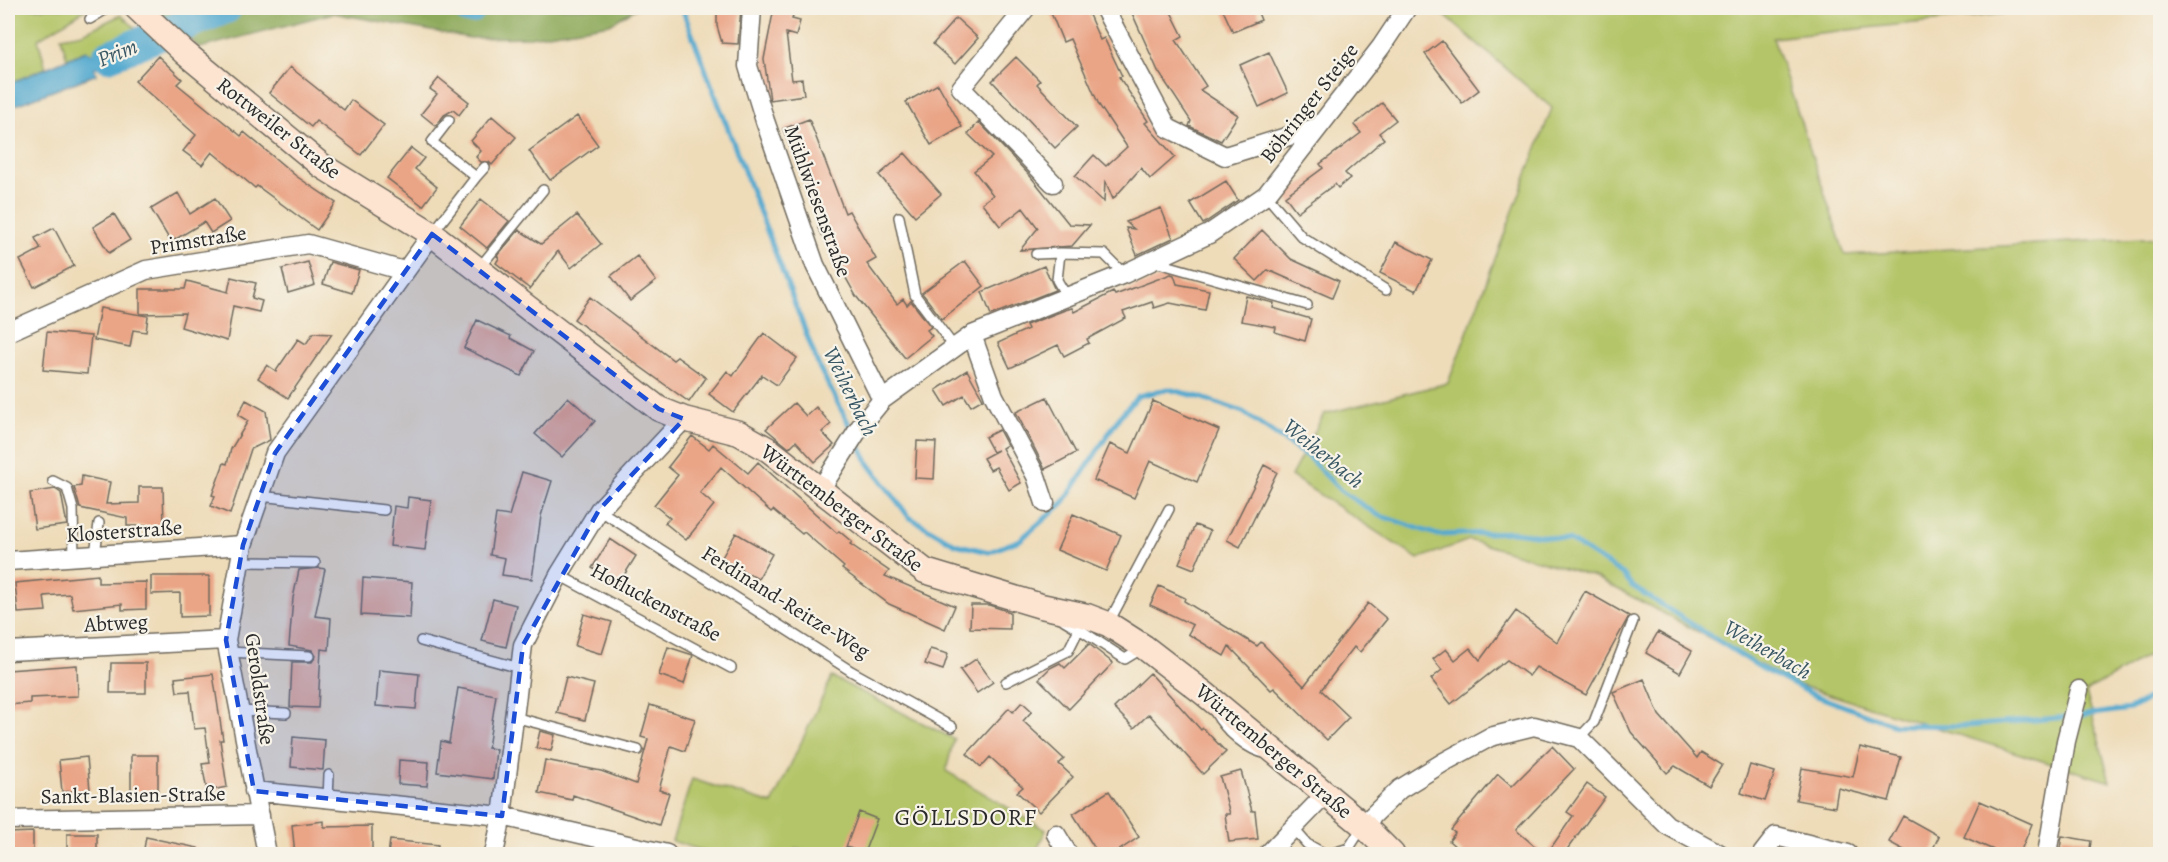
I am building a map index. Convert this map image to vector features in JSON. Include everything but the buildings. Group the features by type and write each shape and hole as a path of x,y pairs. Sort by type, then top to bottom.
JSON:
{"street":[{"name":"Rottweiler Straße","path":"137,8 185,53 322,166 432,234"},
{"name":"Mühlwiesenstraße","path":"752,8 748,66 765,121 815,265 882,400"},
{"path":"1026,8 961,88 1053,183"},
{"path":"1104,8 1168,128 1225,156 1318,127"},
{"name":"Böhringer Steige","path":"820,490 840,457 882,400 972,335 1124,273 1209,234 1266,195 1381,47 1407,8"},
{"name":"Württemberger Straße","path":"432,234 659,409 684,419 739,432 769,450 925,571 1041,606 1087,616 1108,624 1144,647 1205,694 1363,825 1392,855"},
{"name":"Geroldstraße","path":"267,855 227,646 241,554 275,453 432,234"},
{"name":"Primstraße","path":"8,332 146,270 308,244 404,271"},
{"path":"972,335 994,396 1036,476 1046,503"},
{"name":"Hofluckenstraße","path":"494,855 502,816 523,645 559,575 599,510 684,419"},
{"name":"Klosterstraße","path":"8,561 95,555 241,554"},
{"name":"Abtweg","path":"8,651 227,646"},
{"path":"2048,855 2066,741 2079,690"},
{"path":"1363,825 1400,789 1490,736 1534,726 1579,738 1667,825 1720,855"},
{"name":"Sankt-Blasien-Straße","path":"254,791 502,816 667,855"},
{"path":"1268,855 1325,795"},
{"name":"Sankt-Blasien-Straße","path":"8,820 260,815"},
{"path":"1056,834 1068,855"},
{"path":"1762,855 1776,836 1848,855"}],"lane":[{"path":"90,19 108,8"},
{"path":"449,120 432,142 476,177"},
{"path":"432,234 485,167"},
{"path":"478,270 543,190"},
{"name":"Böhringer Steige","path":"1266,195 1302,237 1386,290"},
{"path":"898,217 915,296 955,348"},
{"path":"1060,253 1057,279 1066,297"},
{"path":"1036,254 1104,254 1124,273"},
{"path":"1152,261 1306,304"},
{"path":"53,481 67,488 73,509 74,557"},
{"path":"260,496 384,510"},
{"path":"1108,624 1169,509"},
{"name":"Ferdinand-Reitze-Weg","path":"599,510 851,671 952,727"},
{"path":"95,555 99,523"},
{"path":"241,554 315,563"},
{"name":"Hofluckenstraße","path":"559,575 731,668"},
{"path":"1041,606 1125,659 1144,647"},
{"path":"1579,738 1594,722 1633,621"},
{"path":"1006,682 1068,651 1079,629"},
{"path":"421,641 520,668"},
{"path":"227,646 309,656"},
{"path":"239,711 286,713"},
{"path":"514,717 638,750"},
{"path":"328,799 329,775"},
{"path":"1330,855 1349,848 1363,825"},
{"path":"1293,828 1307,844 1325,855"}],"highlighted area":[{"path":"432,234 659,409 684,419 599,510 523,645 502,816 254,791 226,640 243,545 275,453"}],"green space":[{"path":"8,8 88,8 38,39 46,68 8,84"},
{"path":"155,8 637,8 610,24 530,37 470,38 333,13 200,48"},
{"path":"1436,8 2056,8 1773,38 1845,255 2160,237 2160,648 2086,692 2110,782 1796,684 1595,577 1469,540 1418,559 1291,476 1324,414 1448,383 1552,108"},
{"path":"121,15 141,33 104,48 95,55 86,51 67,59 61,37 83,33"},
{"path":"832,677 954,739 946,771 1046,830 1035,854 818,854 796,848 793,854 713,854 672,841 692,779 772,804"}],"water":[{"path":"141,33 157,46 94,68 97,74 8,108 8,84 86,51 95,55 104,48"}],"waterway":[{"name":"Prim","path":"108,56 226,8"},
{"name":"Weiherbach","path":"682,8 819,367 853,432"},
{"name":"Weiherbach","path":"857,441 869,464 909,517 955,544 989,552 1020,540 1064,502 1120,416 1138,396 1168,389 1243,412 1308,457 1341,491 1378,515 1438,535 1514,532 1569,540 1623,574 1632,586 1761,668 1814,695 1895,725 1967,726 2068,717"},
{"name":"Weiherbach","path":"2077,716 2130,709 2160,692"}],"district":[{"name":"GÖLLSDORF","path":"966,817"}]}
